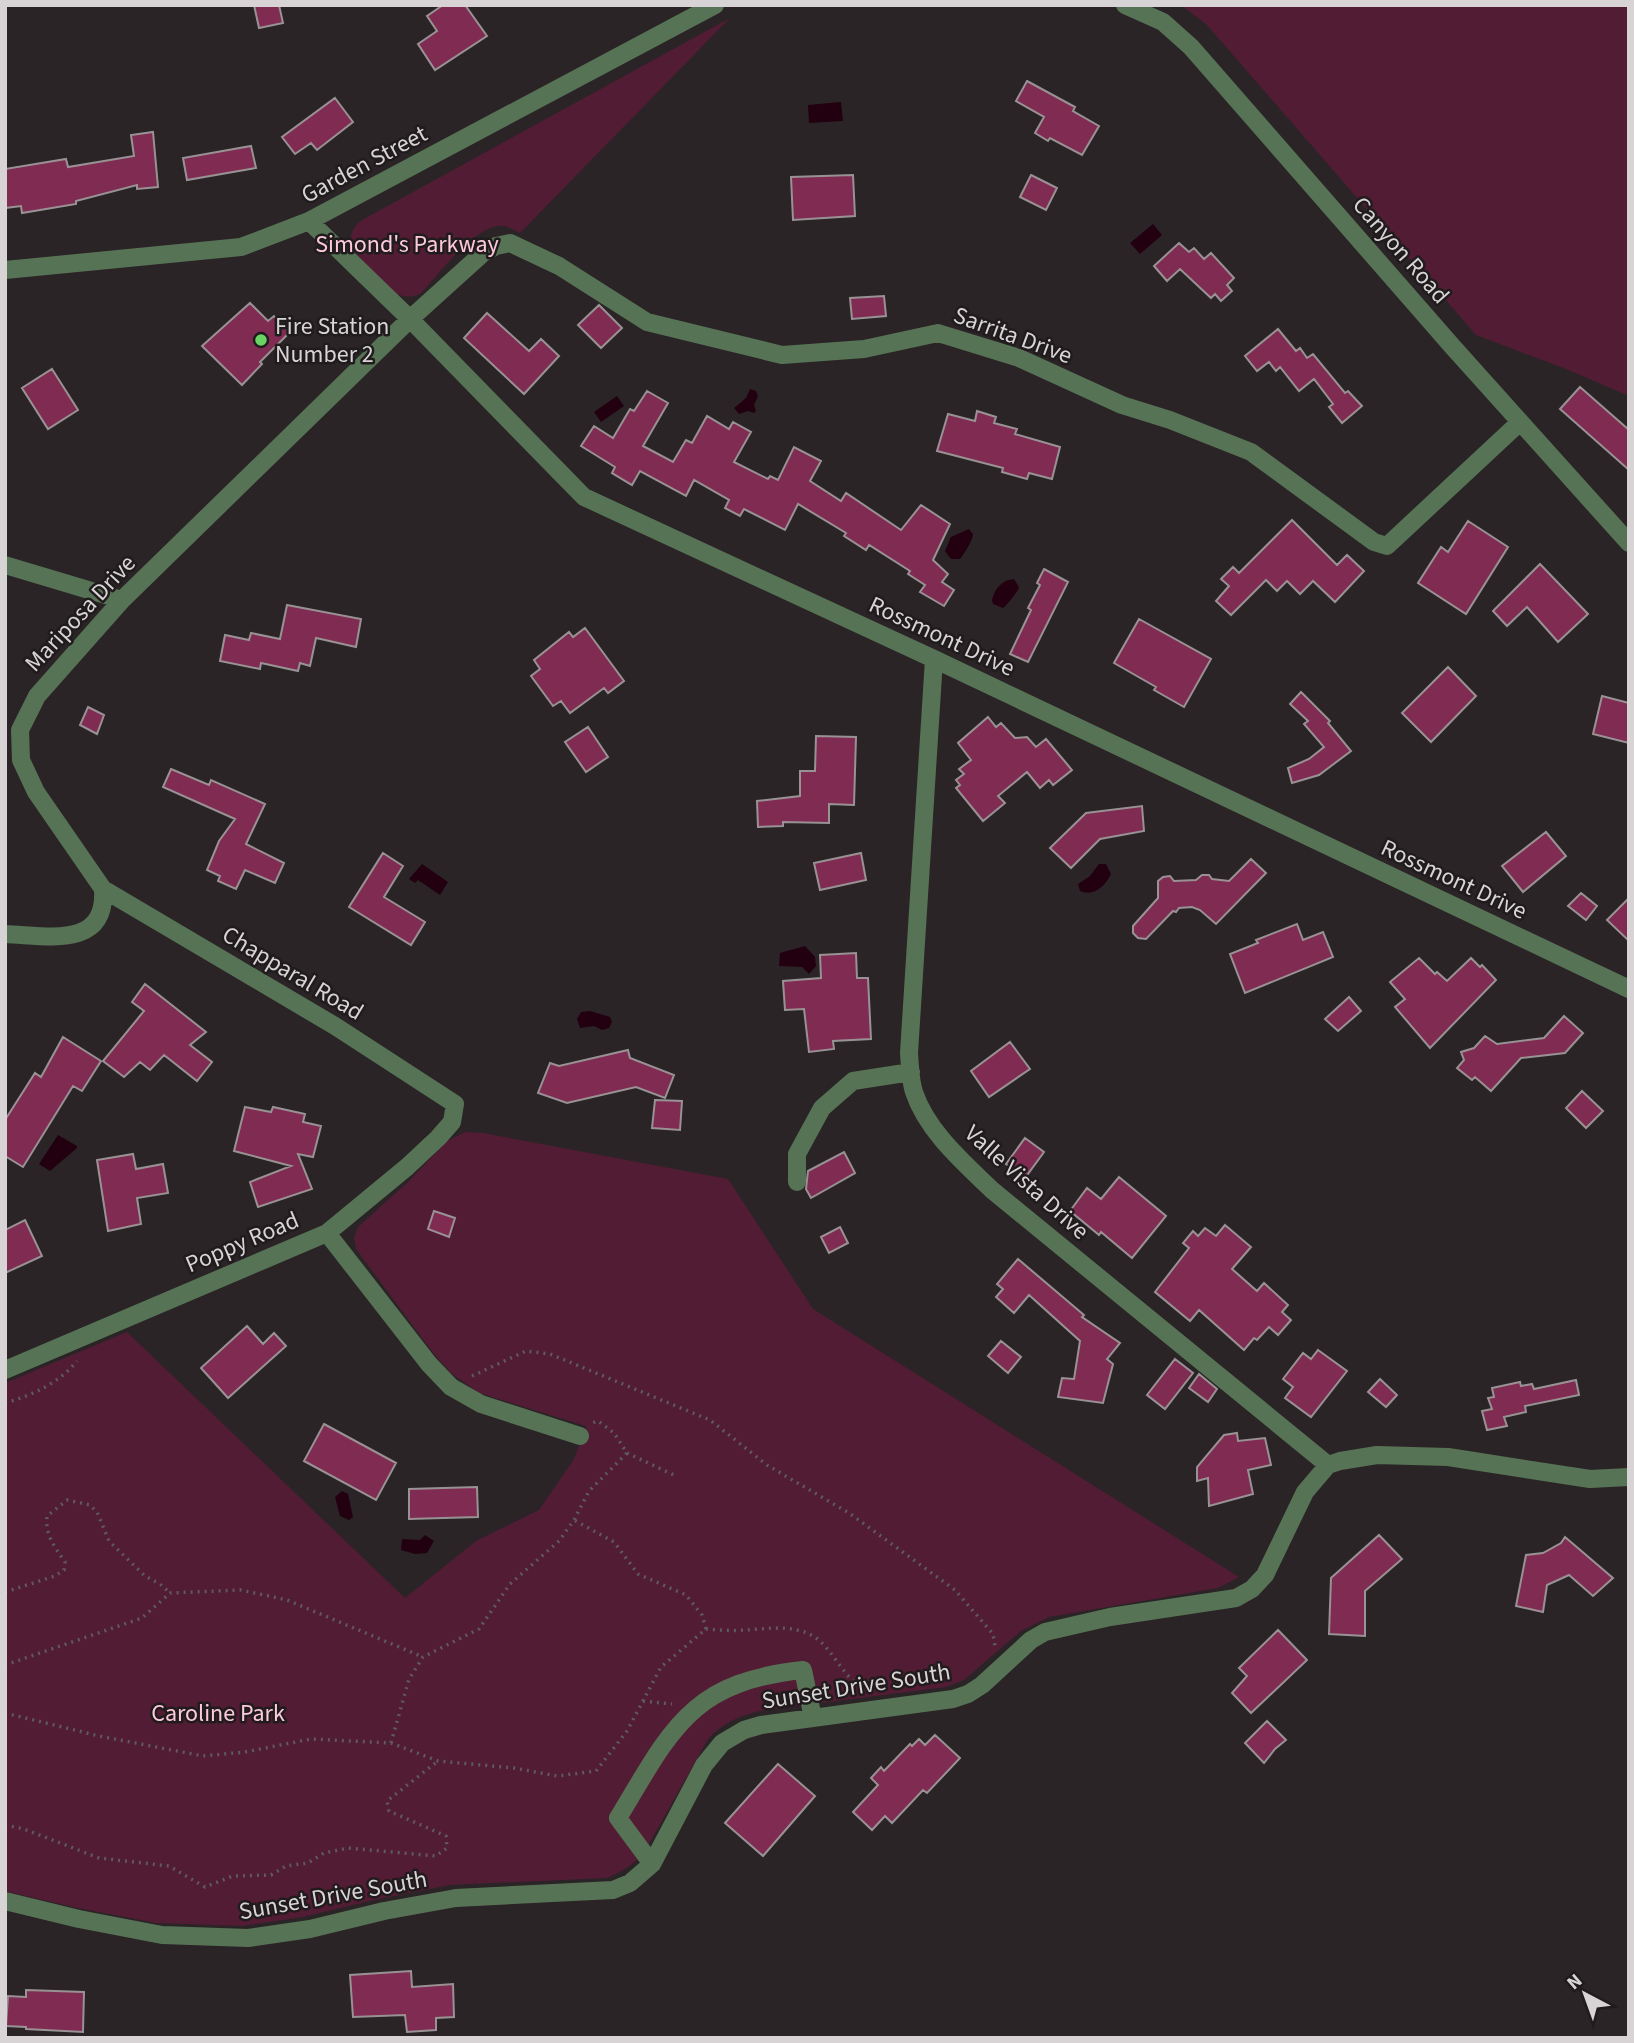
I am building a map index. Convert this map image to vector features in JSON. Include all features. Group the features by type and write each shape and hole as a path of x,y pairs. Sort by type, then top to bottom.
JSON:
{"street":[{"name":"Garden Street","path":"5,270 241,247 309,221 715,5"},
{"name":"Canyon Road","path":"1125,5 1163,22 1191,47 1629,543"},
{"path":"1152,5 1163,22"},
{"name":"Rossmont Drive","path":"309,221 410,318 584,497 934,659 1629,989"},
{"name":"Sarrita Drive","path":"410,318 483,253 510,243 559,266 646,322 782,355 864,349 938,333 1019,358 1122,405 1170,420 1251,452 1374,542 1387,546 1520,422"},
{"name":"Mariposa Drive","path":"103,889 36,792 22,760 20,730 37,696 122,600 410,318"},
{"path":"5,565 122,600"},
{"name":"Valle Vista Drive","path":"934,659 909,1054 913,1089 921,1109 933,1128 992,1190 1328,1465"},
{"path":"5,933 56,938 83,931 95,922 102,910 103,889"},
{"name":"Chapparal Road","path":"103,889 334,1026 455,1104"},
{"path":"797,1182 797,1154 822,1108 853,1081 911,1072"},
{"name":"Poppy Road","path":"5,1370 327,1233 438,1138 452,1122 455,1104"},
{"path":"327,1233 429,1364 451,1387 481,1404 580,1436"},
{"path":"1328,1465 1377,1455 1448,1457 1590,1479 1629,1477"},
{"name":"Sunset Drive South","path":"5,1901 162,1935 248,1938 310,1929 384,1911 456,1898 613,1889 630,1883 652,1864 704,1765 722,1743 744,1730 761,1725 953,1699 982,1685 1031,1640 1045,1632 1110,1617 1236,1598 1252,1589 1265,1575 1305,1492 1328,1465"},
{"path":"652,1864 618,1818 659,1749 676,1726 696,1707 716,1693 740,1682 769,1673 803,1670 813,1717"}],"path":[{"path":"5,1403 44,1389 67,1373 81,1357 83,1347 80,1337"},
{"path":"451,1387 526,1351 550,1353 710,1420 767,1465 849,1513 955,1590 993,1634 995,1646 990,1653"},
{"path":"580,1436 584,1425 598,1422 614,1433 627,1453 676,1476"},
{"path":"391,1743 409,1679 423,1657 479,1629 510,1584 559,1541 589,1491 627,1453"},
{"path":"5,1592 55,1576 64,1570 65,1562 51,1543 46,1527 47,1516 67,1500 90,1505 97,1512 109,1541 145,1576 170,1593"},
{"path":"574,1520 614,1542 638,1574 686,1595 702,1615 706,1629"},
{"path":"5,1665 142,1618 170,1593 241,1590 287,1600 423,1657"},
{"path":"5,1713 99,1736 204,1756 245,1752 310,1739 391,1743 438,1761 514,1768 557,1776 596,1771 627,1731 661,1667 706,1629 778,1628 811,1635 823,1644 852,1681 861,1688 881,1693"},
{"path":"643,1702 673,1704"},
{"path":"5,1825 24,1829 99,1858 169,1866 205,1887 233,1876 271,1875 286,1866 308,1863 324,1853 348,1848 436,1856 447,1848 446,1836 389,1811 387,1801 438,1761"}],"green space":[{"path":"1181,5 1629,5 1629,396 1476,335 1207,25"},
{"name":"Simond's Parkway","path":"730,18 520,233 499,226 478,235 457,253 421,293 410,297 391,291 353,251 352,234 362,220"},
{"name":"Caroline Park","path":"465,1132 483,1133 728,1179 813,1309 1239,1577 1218,1588 1049,1617 1021,1631 964,1680 946,1687 766,1710 734,1720 708,1739 645,1851 628,1867 607,1878 450,1885 303,1917 242,1926 156,1923 5,1891 5,1383 127,1332 405,1598 476,1541 539,1510 574,1459 586,1426 479,1393 451,1373 356,1249 354,1237 358,1227 407,1183 447,1141"}],"shaded area":[{"path":"841,102 843,121 809,123 808,105"},
{"path":"1153,224 1162,235 1140,254 1130,243"},
{"path":"750,389 756,391 758,396 754,405 756,411 739,414 734,408 746,398"},
{"path":"617,396 624,406 601,422 594,412"},
{"path":"969,529 973,534 966,550 960,559 951,559 945,551 951,537"},
{"path":"1014,579 1019,587 1009,602 1003,608 993,604 997,588"},
{"path":"422,864 448,882 440,895 418,880 415,883 409,879"},
{"path":"1099,864 1106,864 1111,874 1109,878 1090,893 1080,891 1078,884 1090,876"},
{"path":"805,946 815,957 816,966 809,974 802,967 779,966 780,953"},
{"path":"590,1011 610,1017 612,1022 609,1028 580,1028 577,1019 581,1012"},
{"path":"58,1135 77,1148 50,1171 39,1164"},
{"path":"342,1491 348,1494 353,1517 349,1520 340,1516 335,1497"},
{"path":"425,1535 434,1541 427,1553 415,1554 401,1550 402,1539 420,1540"}],"building":[{"path":"254,5 279,5 283,23 259,28"},
{"path":"443,5 465,5 487,36 435,70 418,44 437,31 427,16"},
{"path":"1027,81 1075,107 1073,111 1099,126 1082,155 1035,133 1044,117 1016,101"},
{"path":"335,98 353,122 317,150 311,143 295,154 282,137"},
{"path":"153,132 158,187 137,189 137,185 76,201 76,204 22,213 21,206 5,208 5,169 66,159 68,167 134,156 131,135"},
{"path":"251,146 256,168 187,180 183,158"},
{"path":"853,175 855,216 793,220 791,177"},
{"path":"1031,175 1057,188 1046,210 1020,197"},
{"path":"1179,243 1189,252 1194,248 1204,259 1211,253 1234,278 1227,285 1232,291 1221,301 1215,294 1211,298 1180,269 1167,281 1154,266"},
{"path":"884,296 886,316 852,319 850,298"},
{"path":"250,303 268,321 274,316 290,332 242,385 202,346"},
{"path":"599,305 622,328 601,348 578,325"},
{"path":"487,313 529,351 541,339 559,356 524,394 464,338"},
{"path":"1278,329 1296,351 1300,348 1307,358 1313,354 1345,393 1348,391 1362,406 1342,423 1329,407 1333,404 1314,379 1299,391 1280,367 1276,371 1269,362 1257,371 1245,356"},
{"path":"52,369 78,410 48,429 22,388"},
{"path":"1580,387 1629,430 1629,470 1560,409"},
{"path":"647,391 668,403 643,446 673,462 686,440 692,443 707,416 729,429 733,422 751,432 734,462 768,479 770,476 778,480 794,447 821,461 810,481 841,501 846,493 901,530 921,505 950,524 933,560 948,574 942,582 954,590 944,606 920,592 925,585 908,574 910,571 869,545 866,550 844,536 846,533 798,504 785,530 744,509 740,516 725,508 729,500 694,480 686,496 640,471 632,485 612,473 615,467 581,446 594,426 613,438 630,409 634,411"},
{"path":"977,411 996,417 994,423 1017,429 1015,434 1060,447 1052,479 1029,473 1027,479 1002,472 1003,468 937,451 948,414 975,421"},
{"path":"1292,520 1337,565 1347,555 1364,571 1335,602 1313,581 1300,594 1287,581 1277,591 1266,580 1231,615 1216,601 1229,586 1221,579 1233,567 1239,573"},
{"path":"1468,521 1508,547 1466,614 1418,583 1441,547 1448,552"},
{"path":"1540,564 1588,614 1558,642 1527,607 1507,626 1493,611"},
{"path":"1044,569 1068,582 1028,662 1010,654 1031,610 1028,608 1040,585 1037,583"},
{"path":"287,605 361,619 356,647 316,638 310,666 300,663 298,671 261,663 260,669 220,661 225,635 249,640 251,633 280,639"},
{"path":"1139,619 1211,659 1184,707 1114,663"},
{"path":"585,628 624,681 608,693 604,688 570,713 561,701 553,706 531,676 540,669 534,660 569,632 573,637"},
{"path":"1448,667 1476,696 1431,742 1402,713"},
{"path":"1301,692 1330,721 1328,723 1351,751 1319,775 1292,783 1288,768 1309,759 1324,747 1304,724 1308,721 1290,704"},
{"path":"1602,696 1629,703 1629,743 1593,734"},
{"path":"88,707 104,715 97,734 80,725"},
{"path":"988,717 996,727 1001,723 1015,738 1027,737 1036,747 1046,739 1072,770 1053,785 1049,780 1040,788 1027,772 998,796 1005,803 983,821 956,788 960,785 956,780 964,774 959,769 971,760 958,743"},
{"path":"588,727 608,757 586,772 565,742"},
{"path":"816,736 856,737 854,805 829,804 829,823 783,822 783,826 758,827 757,801 800,796 800,771 815,771"},
{"path":"171,769 209,785 211,780 265,804 246,844 284,863 275,883 245,870 236,889 218,881 220,876 207,870 219,841 235,819 163,787"},
{"path":"1142,806 1144,831 1100,839 1071,868 1050,848 1086,813"},
{"path":"1546,832 1566,856 1523,892 1502,866"},
{"path":"383,853 403,866 384,897 425,922 411,945 349,907"},
{"path":"861,853 866,880 820,890 814,863"},
{"path":"1251,859 1266,873 1216,924 1200,910 1192,907 1179,908 1146,939 1138,938 1133,933 1133,926 1158,898 1158,881 1163,877 1170,876 1174,881 1196,880 1202,875 1209,875 1212,879 1229,881"},
{"path":"1581,893 1597,906 1586,920 1568,906"},
{"path":"1629,898 1629,941 1607,920"},
{"path":"1297,924 1303,940 1323,932 1333,957 1245,993 1230,954 1258,943 1256,940"},
{"path":"856,953 857,978 868,978 871,1039 833,1041 834,1049 809,1052 804,1009 785,1010 783,981 821,978 820,955"},
{"path":"1419,958 1435,974 1437,972 1447,981 1471,958 1496,980 1430,1048 1395,1007 1405,999 1390,982"},
{"path":"145,984 206,1032 190,1045 212,1062 197,1081 164,1055 150,1070 140,1062 124,1077 103,1061 144,1011 132,1002"},
{"path":"1349,997 1361,1011 1338,1031 1325,1019"},
{"path":"1564,1016 1583,1033 1565,1053 1521,1058 1491,1091 1475,1077 1472,1080 1457,1068 1464,1060 1461,1052 1474,1048 1485,1036 1497,1044 1544,1038"},
{"path":"63,1037 101,1061 82,1091 73,1086 23,1167 5,1156 5,1120 35,1073 41,1077"},
{"path":"1010,1042 1030,1069 989,1097 971,1071"},
{"path":"628,1050 630,1058 674,1075 665,1098 636,1087 567,1103 538,1093 550,1063 559,1066"},
{"path":"1582,1091 1603,1111 1586,1128 1566,1108"},
{"path":"655,1100 682,1101 680,1130 652,1128"},
{"path":"245,1107 271,1112 273,1107 305,1114 303,1122 321,1126 313,1157 298,1154 312,1189 258,1207 250,1182 291,1166 234,1151"},
{"path":"1025,1138 1044,1152 1025,1178 1006,1164"},
{"path":"844,1152 855,1173 811,1198 806,1189 808,1171"},
{"path":"133,1154 136,1169 163,1164 168,1193 137,1198 141,1224 108,1231 97,1160"},
{"path":"1119,1177 1166,1216 1132,1258 1070,1211 1087,1188 1101,1199"},
{"path":"434,1211 455,1218 449,1237 428,1229"},
{"path":"25,1220 42,1256 5,1273 5,1230"},
{"path":"1225,1225 1251,1247 1232,1269 1257,1291 1264,1283 1288,1305 1282,1312 1291,1320 1278,1335 1269,1327 1244,1350 1199,1310 1190,1321 1155,1292 1189,1248 1183,1243 1193,1231 1198,1236 1205,1228 1216,1236"},
{"path":"840,1227 848,1243 829,1253 821,1237"},
{"path":"1018,1259 1084,1315 1082,1317 1120,1343 1107,1359 1113,1364 1103,1403 1058,1397 1062,1378 1074,1379 1080,1341 1029,1295 1014,1313 996,1297 1003,1289 997,1284"},
{"path":"247,1326 263,1344 274,1333 286,1346 228,1398 201,1368"},
{"path":"1001,1341 1021,1357 1008,1373 988,1356"},
{"path":"1318,1350 1347,1371 1311,1417 1285,1398 1293,1387 1283,1379 1303,1353 1311,1359"},
{"path":"1175,1359 1193,1373 1165,1409 1147,1395"},
{"path":"1199,1374 1217,1389 1208,1402 1189,1388"},
{"path":"1380,1379 1397,1395 1386,1407 1368,1392"},
{"path":"1576,1380 1579,1395 1525,1406 1526,1412 1504,1417 1507,1426 1487,1430 1482,1411 1492,1409 1488,1398 1494,1397 1492,1388 1520,1382 1521,1386 1532,1384 1534,1389"},
{"path":"324,1424 396,1463 376,1500 304,1461"},
{"path":"1237,1433 1238,1441 1265,1438 1271,1465 1248,1470 1253,1494 1209,1506 1208,1478 1197,1481 1197,1467 1224,1435"},
{"path":"477,1487 478,1517 409,1519 409,1489"},
{"path":"1379,1535 1402,1559 1365,1591 1365,1636 1329,1634 1331,1578"},
{"path":"1565,1537 1613,1578 1593,1596 1569,1575 1547,1585 1543,1612 1516,1606 1526,1555 1543,1553 1561,1543"},
{"path":"1278,1630 1307,1660 1251,1713 1232,1693 1247,1676 1239,1668"},
{"path":"1267,1721 1286,1740 1264,1763 1245,1743"},
{"path":"935,1735 960,1758 927,1793 923,1790 892,1823 885,1816 872,1830 853,1812 878,1785 871,1778 881,1767 884,1771 910,1744 912,1746 919,1739 925,1745"},
{"path":"778,1764 815,1796 763,1856 725,1823"},
{"path":"411,1971 412,1987 453,1984 454,2017 436,2018 436,2030 407,2032 405,2015 353,2017 350,1975"},
{"path":"26,1990 84,1992 83,2032 6,2026 8,1996 26,1997"}],"place":[{"name":"Fire Station Number 2","path":"261,340"}]}
